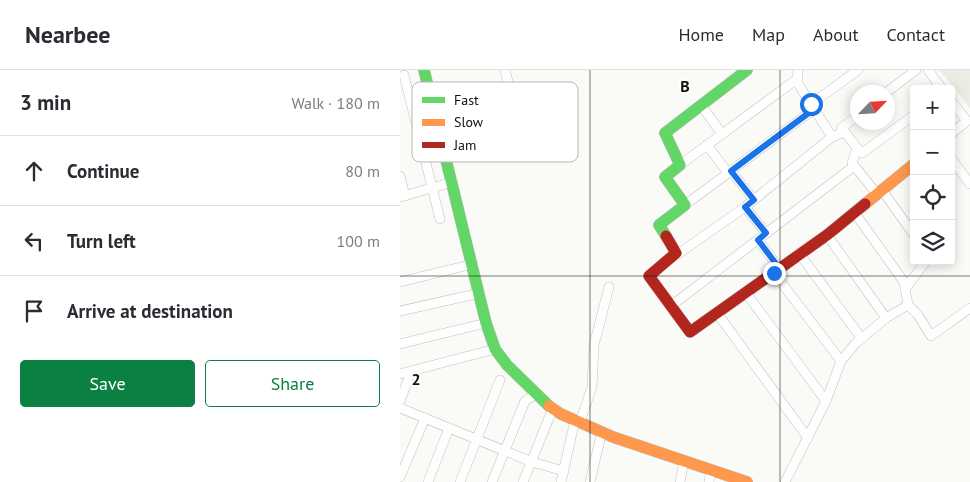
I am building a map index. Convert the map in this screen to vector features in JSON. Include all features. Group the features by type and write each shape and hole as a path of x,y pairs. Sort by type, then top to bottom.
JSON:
{"street":[{"path":"680,165 665,133 747,70"},
{"path":"676,252 660,225 858,70"},
{"path":"895,86 916,70"},
{"path":"928,70 939,85"},
{"path":"799,73 797,82 832,137"},
{"path":"685,205 665,177 799,73"},
{"path":"404,75 412,107"},
{"path":"701,105 722,134"},
{"path":"955,106 967,121 955,131"},
{"path":"850,122 842,128 862,153 910,118"},
{"path":"845,132 832,137 745,207 678,254 676,252 649,276 690,332 826,235 910,167"},
{"path":"706,145 754,200"},
{"path":"857,148 852,163 880,192 910,229"},
{"path":"426,162 440,219"},
{"path":"448,162 486,323 495,349 512,371 535,394 553,408 578,421 731,479 747,482"},
{"path":"955,163 970,184"},
{"path":"671,306 854,166"},
{"path":"400,176 402,197 453,182"},
{"path":"745,207 766,233"},
{"path":"854,212 904,282 908,305 918,315 931,336 970,308"},
{"path":"826,235 886,318"},
{"path":"758,240 777,271 841,361"},
{"path":"799,253 862,338"},
{"path":"400,282 473,264"},
{"path":"905,288 923,265"},
{"path":"561,482 578,421 592,387 594,345 609,287"},
{"path":"400,312 480,293"},
{"path":"746,293 826,401"},
{"path":"785,482 826,401 841,361 862,338 886,318 908,305"},
{"path":"717,313 808,438"},
{"path":"400,344 486,323"},
{"path":"400,374 495,349"},
{"path":"400,401 411,372"},
{"path":"460,482 500,380"},
{"path":"492,482 525,401 535,394"},
{"path":"400,408 532,462 564,471"},
{"path":"523,482 553,408"},
{"path":"400,477 425,418"},
{"path":"428,482 449,428"},
{"path":"590,482 602,431"},
{"path":"680,482 684,461"},
{"path":"709,482 711,470"}],"shaded area":[{"path":"939,70 970,70 970,108 955,89 955,85 952,85"}],"traffic: fast":[{"path":"424,70 427,82"},
{"path":"666,236 659,225 685,205 665,177 680,165 665,133 747,70"},
{"path":"447,162 486,323 495,349 507,365 549,406"}],"traffic: slow":[{"path":"865,204 910,167"},
{"path":"549,406 561,414 613,437 747,482"}],"traffic: jam":[{"path":"666,236 676,253 649,276 690,332 827,235 865,204"}],"route":[{"path":"774,273 780,269 758,240 766,233 745,207 754,200 731,171 814,109 811,104"}]}
